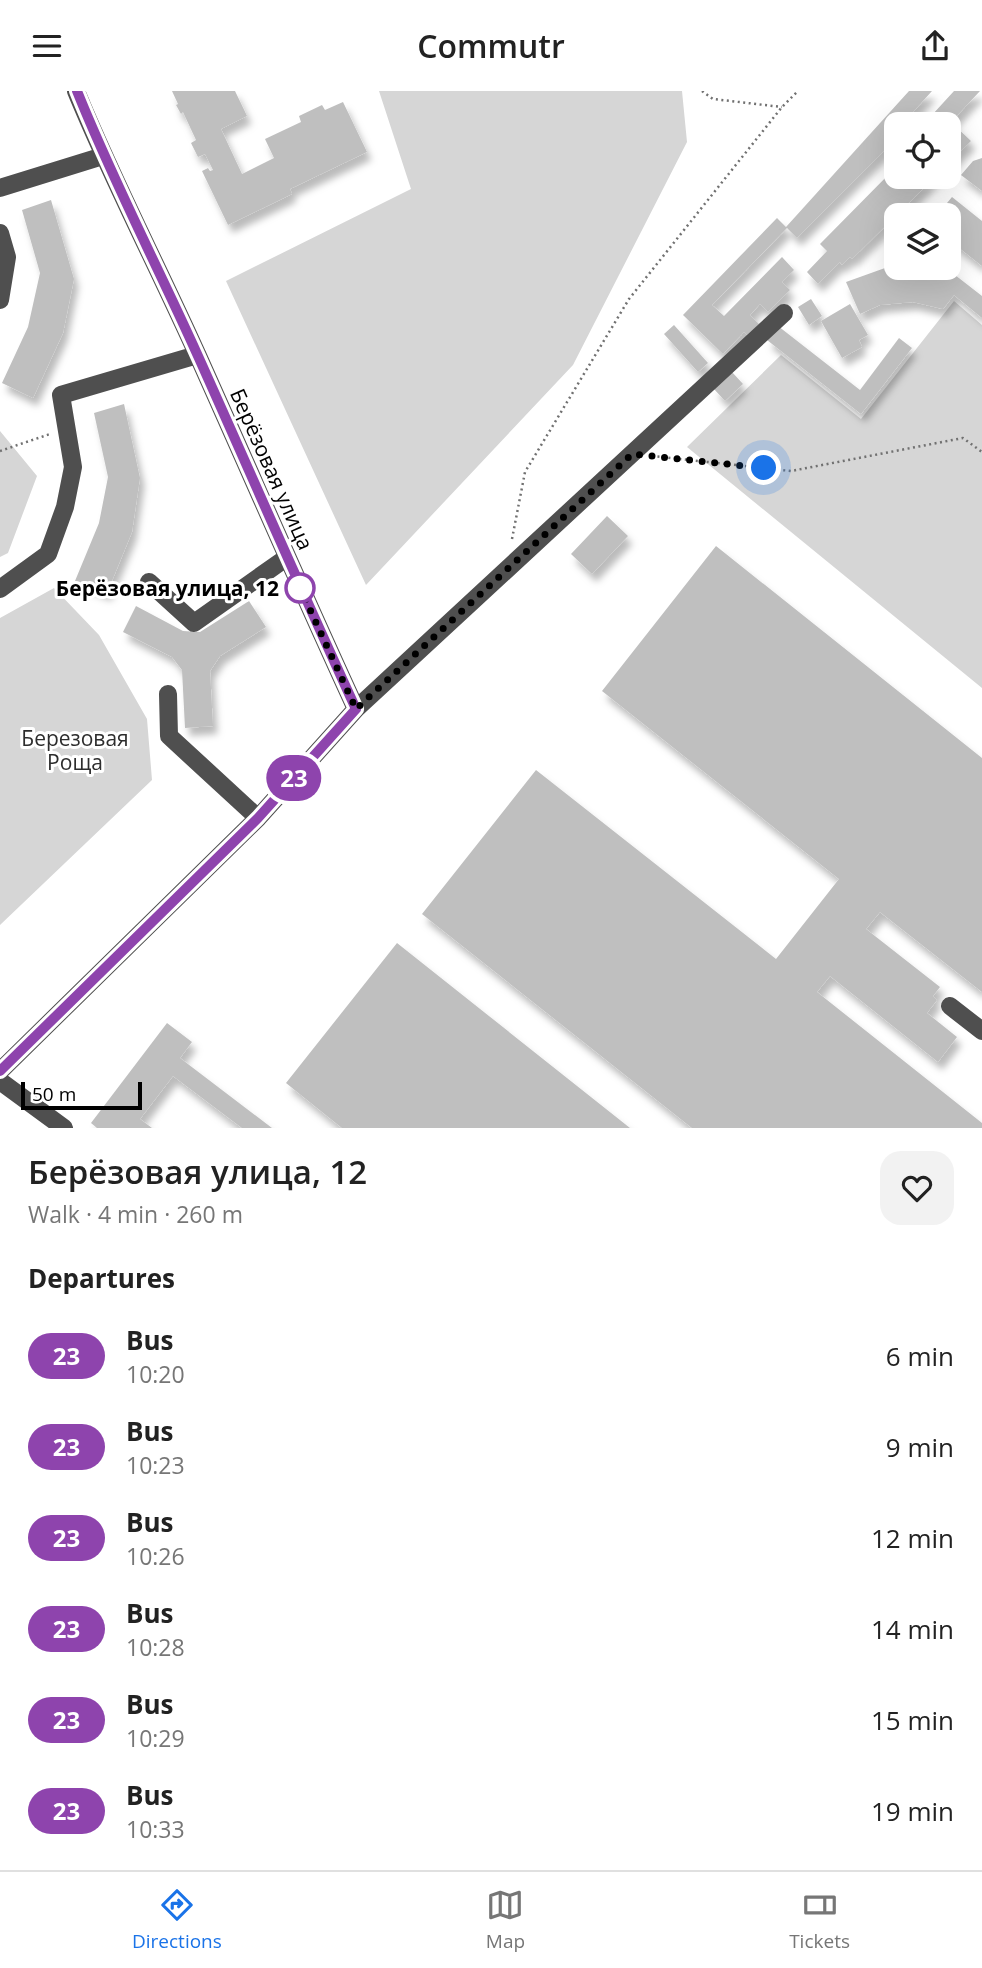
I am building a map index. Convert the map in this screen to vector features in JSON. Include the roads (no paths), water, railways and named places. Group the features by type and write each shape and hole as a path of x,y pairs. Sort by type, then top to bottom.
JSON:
{"street":[{"name":"Берёзовая улица","path":"76,91 103,156 197,355 356,709"},
{"path":"0,188 103,156"},
{"path":"0,233 7,257 0,300"},
{"path":"0,1071 258,818 356,709 785,313"},
{"path":"0,589 48,554 65,507 73,467 61,395 197,355"},
{"path":"149,582 194,623 286,558"},
{"path":"168,694 169,736 258,818"},
{"path":"950,1006 982,1031"},
{"path":"0,1081 64,1128"}],"place":[{"name":"Берёзовая улица, 12","path":"300,588"}],"park label":[{"name":"Березовая Роща","path":"75,750"}]}
